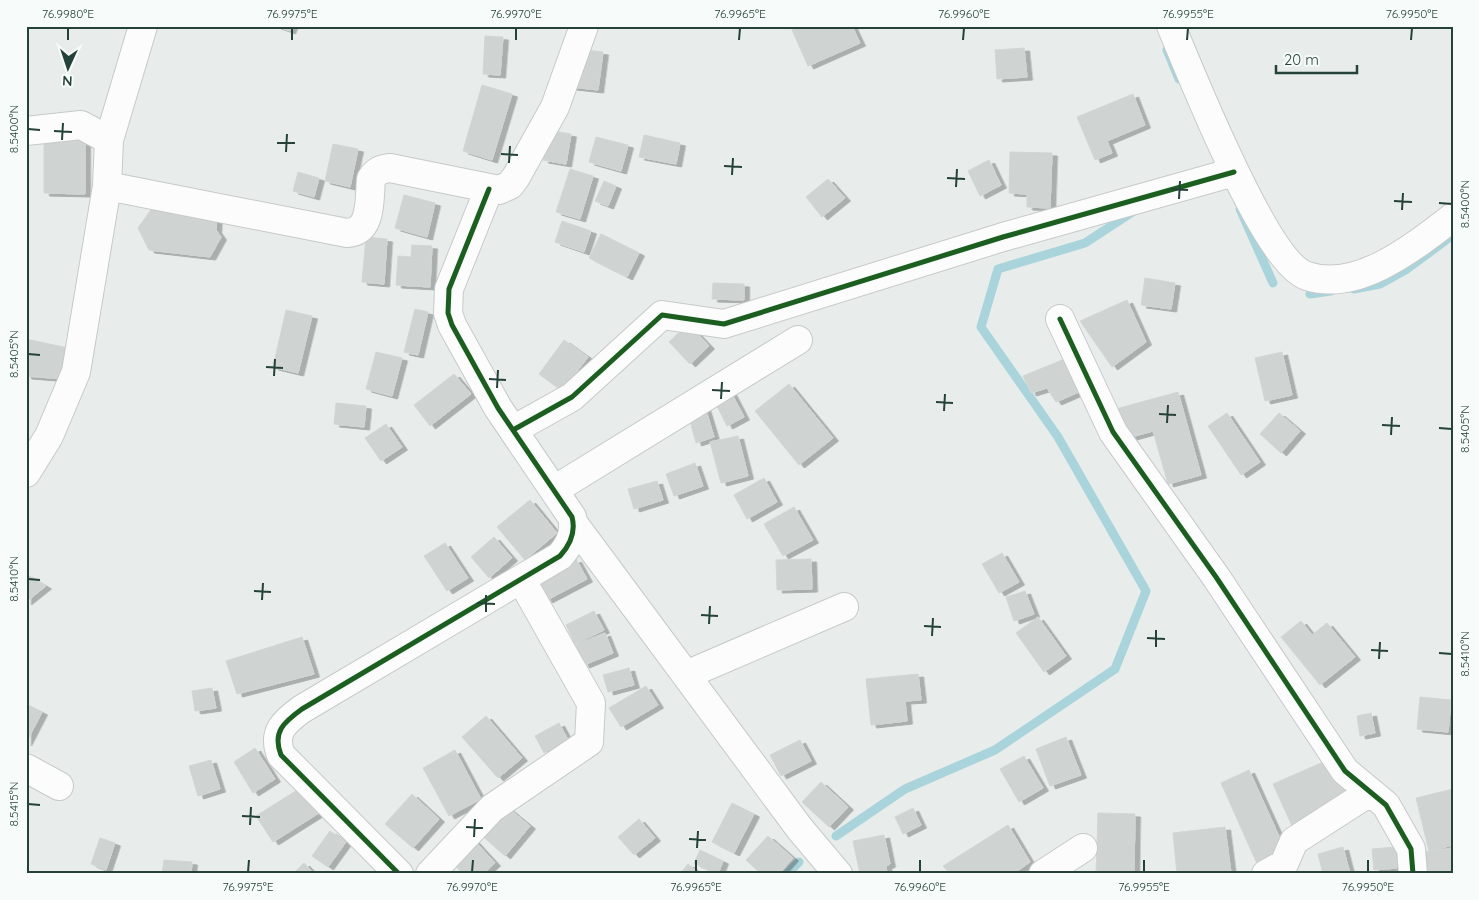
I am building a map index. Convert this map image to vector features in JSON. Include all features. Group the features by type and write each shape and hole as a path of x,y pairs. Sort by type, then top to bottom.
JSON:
{"street":[{"path":"26,473 49,436 76,372 107,186 109,140 143,26"},
{"path":"107,186 347,233 360,229 367,219 371,179 374,174 383,169 390,168 489,189 506,188 516,177 554,107 584,26"},
{"path":"1171,26 1225,173 1282,256 1300,273 1316,278 1346,278 1390,262 1453,217"},
{"path":"26,131 81,125 109,140"},
{"path":"512,430 572,397 662,315 724,324 1003,237 1225,173"},
{"path":"489,189 449,289 448,314 452,325 488,392 572,517 574,524 800,829 838,874"},
{"path":"1060,320 1114,432 1216,577 1345,771 1386,805 1411,849 1413,874"},
{"path":"554,490 798,340"},
{"path":"399,874 281,755 277,746 278,732 283,723 302,709 560,556 567,547 574,524"},
{"path":"430,874 492,808 589,742 591,703 521,579"},
{"path":"686,675 844,607"},
{"path":"26,768 60,786"},
{"path":"1266,874 1284,864 1294,841 1370,792"},
{"path":"1294,841 1295,874"},
{"path":"1043,874 1083,848"}],"building":[{"path":"276,26 292,26 290,31"},
{"path":"799,26 852,26 860,43 808,66 792,30"},
{"path":"485,36 503,37 500,75 483,74"},
{"path":"1024,48 1027,77 997,79 995,50"},
{"path":"575,49 603,52 598,90 571,87"},
{"path":"482,85 512,94 492,160 463,151"},
{"path":"1133,94 1145,125 1107,141 1112,153 1095,160 1077,117"},
{"path":"548,130 571,134 566,164 543,160"},
{"path":"44,132 85,132 85,194 44,193"},
{"path":"644,135 680,143 676,164 639,157"},
{"path":"596,137 628,145 621,171 589,162"},
{"path":"333,144 358,149 350,187 325,181"},
{"path":"1010,152 1052,153 1050,208 1027,207 1027,194 1009,193"},
{"path":"989,160 1001,185 980,196 968,171"},
{"path":"570,169 593,176 580,219 556,212"},
{"path":"298,172 319,178 314,197 293,191"},
{"path":"828,179 845,198 822,217 806,197"},
{"path":"604,181 616,186 608,206 595,201"},
{"path":"404,195 435,203 427,237 395,228"},
{"path":"162,202 217,214 216,230 221,237 210,257 149,250 138,228 150,211"},
{"path":"562,221 591,231 584,252 555,242"},
{"path":"601,234 639,253 627,277 589,258"},
{"path":"366,237 387,239 384,284 362,282"},
{"path":"412,245 432,246 430,287 396,285 398,256 411,257"},
{"path":"1145,278 1175,283 1171,309 1141,305"},
{"path":"713,283 744,284 744,300 712,299"},
{"path":"1127,300 1146,342 1112,367 1080,321"},
{"path":"415,309 428,312 418,355 404,352"},
{"path":"286,310 312,316 298,373 273,367"},
{"path":"688,324 709,346 690,364 669,342"},
{"path":"26,339 68,348 64,379 26,376"},
{"path":"564,340 588,357 562,391 539,374"},
{"path":"376,352 402,358 392,396 366,389"},
{"path":"1282,352 1292,395 1265,401 1255,358"},
{"path":"1067,358 1088,388 1056,402 1047,388 1031,393 1023,376"},
{"path":"454,374 471,394 430,426 414,405"},
{"path":"789,384 833,438 799,465 755,411"},
{"path":"731,392 744,417 727,426 714,400"},
{"path":"1178,392 1201,475 1168,484 1153,431 1124,439 1116,409"},
{"path":"336,403 366,406 364,427 334,424"},
{"path":"705,407 714,437 696,443 688,413"},
{"path":"1227,413 1260,462 1241,475 1208,426"},
{"path":"1279,413 1300,431 1281,453 1260,434"},
{"path":"386,424 402,447 381,461 365,438"},
{"path":"738,436 748,476 721,483 710,442"},
{"path":"695,463 703,486 674,496 666,474"},
{"path":"764,478 777,502 747,519 734,495"},
{"path":"657,481 663,500 634,509 628,489"},
{"path":"530,500 557,533 525,560 497,527"},
{"path":"794,507 813,540 783,556 764,524"},
{"path":"494,537 512,558 489,578 471,557"},
{"path":"445,543 468,578 447,591 424,556"},
{"path":"1002,553 1019,582 999,593 982,564"},
{"path":"576,559 587,579 547,600 536,580"},
{"path":"811,559 812,589 777,590 776,560"},
{"path":"26,574 46,586 26,602"},
{"path":"1025,591 1034,614 1014,621 1006,597"},
{"path":"594,611 604,630 575,644 566,625"},
{"path":"1038,617 1066,656 1044,672 1016,633"},
{"path":"1301,621 1312,635 1327,623 1355,657 1320,685 1281,637"},
{"path":"605,633 613,653 584,665 575,645"},
{"path":"302,637 314,674 237,694 226,661"},
{"path":"629,668 634,685 608,692 603,675"},
{"path":"918,674 921,700 905,701 907,721 871,725 866,679"},
{"path":"646,686 658,705 621,727 609,708"},
{"path":"212,688 216,708 195,711 192,691"},
{"path":"1420,697 1451,700 1448,732 1417,729"},
{"path":"26,704 42,712 26,743"},
{"path":"1371,713 1375,733 1360,736 1357,716"},
{"path":"486,716 522,758 498,778 462,737"},
{"path":"559,723 568,740 544,753 535,736"},
{"path":"1066,737 1081,775 1050,786 1036,749"},
{"path":"800,740 811,761 781,776 770,755"},
{"path":"255,748 275,779 253,793 234,762"},
{"path":"455,750 481,799 449,816 423,768"},
{"path":"1024,756 1043,788 1019,802 1000,769"},
{"path":"1330,759 1350,803 1293,828 1273,784"},
{"path":"211,760 220,789 198,796 189,766"},
{"path":"1249,770 1287,854 1258,866 1221,783"},
{"path":"821,782 848,807 829,827 802,802"},
{"path":"305,785 322,811 273,842 256,816"},
{"path":"1453,789 1453,845 1429,851 1416,798"},
{"path":"412,794 439,819 413,848 385,824"},
{"path":"502,803 530,826 505,856 478,832"},
{"path":"732,803 754,814 734,853 712,842"},
{"path":"913,808 921,825 903,834 895,817"},
{"path":"1098,813 1135,814 1134,874 1096,874"},
{"path":"639,819 655,838 634,855 618,837"},
{"path":"1008,825 1030,862 1013,874 950,874 943,866"},
{"path":"1225,827 1231,873 1177,874 1173,833"},
{"path":"330,831 346,842 328,867 312,856"},
{"path":"884,835 890,864 886,866 887,874 860,874 853,841"},
{"path":"768,836 793,858 779,874 761,874 746,860"},
{"path":"100,838 115,843 106,870 91,864"},
{"path":"473,839 495,863 483,874 463,874 450,860"},
{"path":"1343,847 1350,874 1323,874 1318,854"},
{"path":"1395,847 1397,868 1374,870 1372,849"},
{"path":"1453,848 1453,874 1427,874 1424,852"},
{"path":"700,850 723,861 718,874 694,863"},
{"path":"164,860 192,862 191,874 162,874"},
{"path":"304,863 314,874 293,874"},
{"path":"688,864 700,874 680,874"}],"waterway":[{"path":"1167,50 1179,79"},
{"path":"1240,209 1273,283"},
{"path":"836,836 905,789 995,750 1115,669 1146,591 1058,437 981,327 998,269 1085,243 1134,211"},
{"path":"1354,289 1380,284 1407,269 1453,235"},
{"path":"1310,294 1331,291"},
{"path":"787,874 799,862"}],"cycle path":[{"path":"513,430 572,397 662,315 724,324 1003,237 1234,172"},
{"path":"399,874 281,755 278,740 281,728 302,709 560,556 571,538 573,528 572,517 498,408 452,325 448,313 449,289 489,189"},
{"path":"1060,319 1113,432 1216,577 1345,771 1386,805 1411,849 1413,874"}]}
